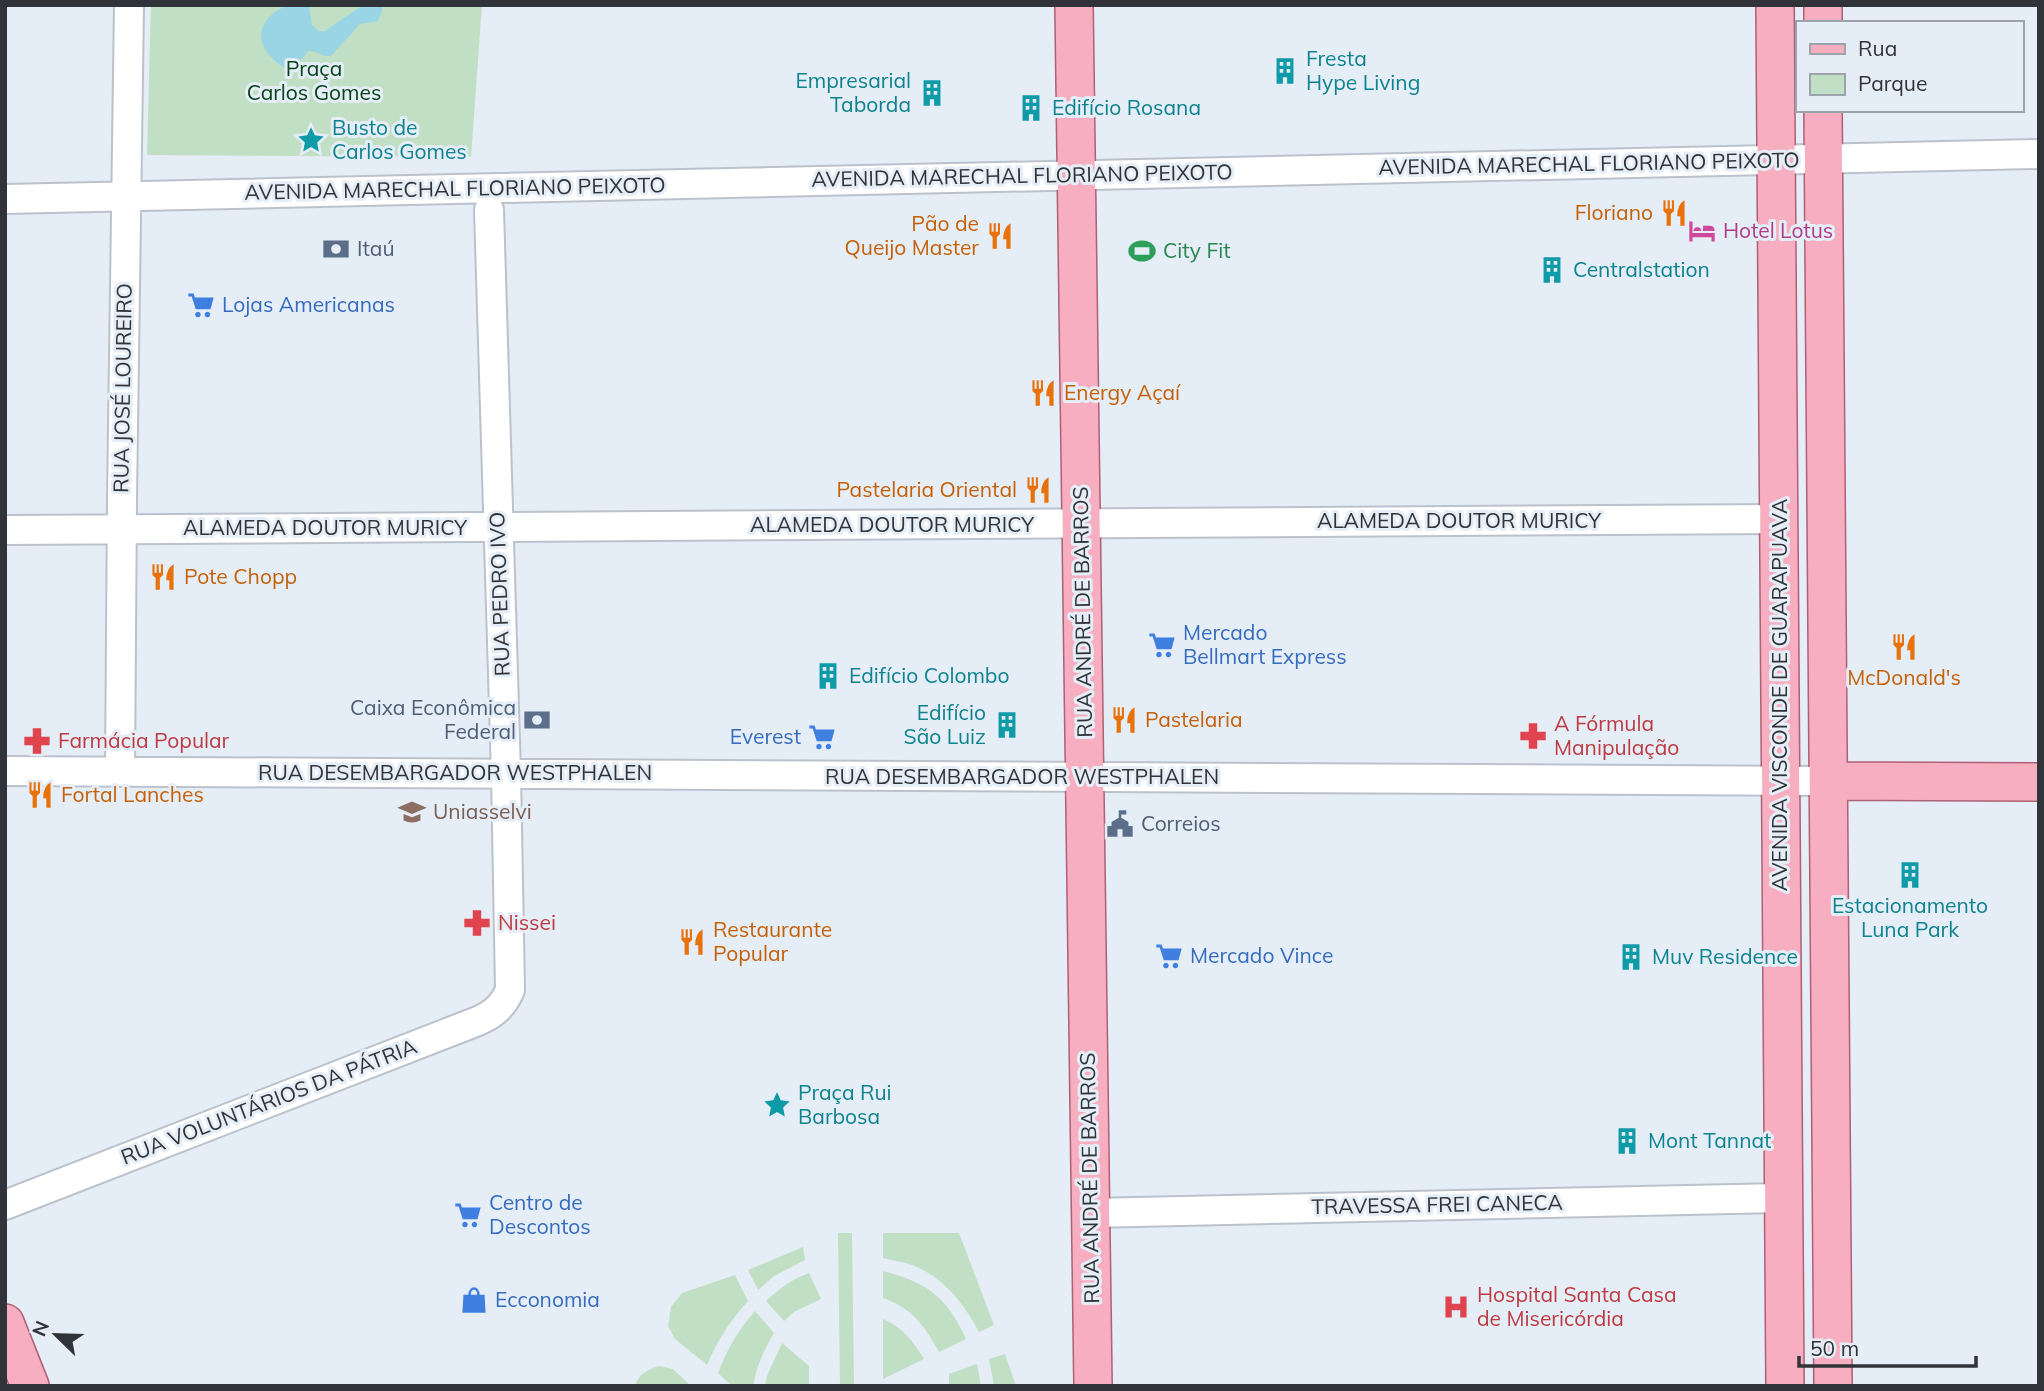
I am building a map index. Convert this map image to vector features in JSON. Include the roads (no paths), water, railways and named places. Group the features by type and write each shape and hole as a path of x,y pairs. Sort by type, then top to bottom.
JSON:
{"main road":[{"name":"RUA ANDRÉ DE BARROS","path":"1074,5 1093,1386"},
{"name":"AVENIDA VISCONDE DE GUARAPUAVA","path":"1779,11 1776,160 1785,1386"},
{"path":"1823,112 1833,1386"},
{"path":"1778,397 1826,461"},
{"name":"RUA DESEMBARGADOR WESTPHALEN","path":"1829,781 2039,782"},
{"path":"1782,1025 1831,1134"},
{"path":"1791,1386 1832,1317"},
{"path":"5,1323 30,1386"}],"street":[{"name":"RUA JOSÉ LOUREIRO","path":"120,772 129,5"},
{"name":"AVENIDA MARECHAL FLORIANO PEIXOTO","path":"5,199 2039,154"},
{"name":"RUA PEDRO IVO","path":"489,210 510,978"},
{"name":"ALAMEDA DOUTOR MURICY","path":"5,530 1779,519"},
{"name":"RUA DESEMBARGADOR WESTPHALEN","path":"5,771 1829,781"},
{"name":"RUA VOLUNTÁRIOS DA PÁTRIA","path":"5,1205 478,1021 493,1014 505,1001 510,990 510,978"},
{"name":"TRAVESSA FREI CANECA","path":"1091,1213 1783,1198"}],"water":[{"name":"Praça Carlos Gomes","path":"291,5 309,6 312,25 319,31 325,31 363,5 382,5 382,11 378,21 360,24 331,56 308,51 297,66 284,68 265,50 261,35 265,23 273,13"}],"place":[{"name":"Fresta Hype Living","path":"1285,71"},
{"name":"Empresarial Taborda","path":"932,93"},
{"name":"Edifício Rosana","path":"1031,108"},
{"name":"Busto de Carlos Gomes","path":"311,140"},
{"name":"Floriano","path":"1674,213"},
{"name":"Hotel Lotus","path":"1702,231"},
{"name":"Pão de Queijo Master","path":"1000,236"},
{"name":"Itaú","path":"336,249"},
{"name":"City Fit","path":"1142,251"},
{"name":"Centralstation","path":"1552,270"},
{"name":"Lojas Americanas","path":"201,305"},
{"name":"Energy Açaí","path":"1043,393"},
{"name":"Pastelaria Oriental","path":"1038,490"},
{"name":"Pote Chopp","path":"163,577"},
{"name":"Mercado Bellmart Express","path":"1162,645"},
{"name":"McDonald's","path":"1904,647"},
{"name":"Edifício Colombo","path":"828,676"},
{"name":"Caixa Econômica Federal","path":"537,720"},
{"name":"Pastelaria","path":"1124,720"},
{"name":"Edifício São Luiz","path":"1007,725"},
{"name":"A Fórmula Manipulação","path":"1533,736"},
{"name":"Everest","path":"822,737"},
{"name":"Farmácia Popular","path":"37,741"},
{"name":"Fortal Lanches","path":"40,795"},
{"name":"Uniasselvi","path":"412,812"},
{"name":"Correios","path":"1120,824"},
{"name":"Estacionamento Luna Park","path":"1910,875"},
{"name":"Nissei","path":"477,923"},
{"name":"Restaurante Popular","path":"692,942"},
{"name":"Mercado Vince","path":"1169,956"},
{"name":"Muv Residence","path":"1631,957"},
{"name":"Praça Rui Barbosa","path":"777,1105"},
{"name":"Mont Tannat","path":"1627,1141"},
{"name":"Centro de Descontos","path":"468,1215"},
{"name":"Ecconomia","path":"474,1300"},
{"name":"Hospital Santa Casa de Misericórdia","path":"1456,1307"}]}
